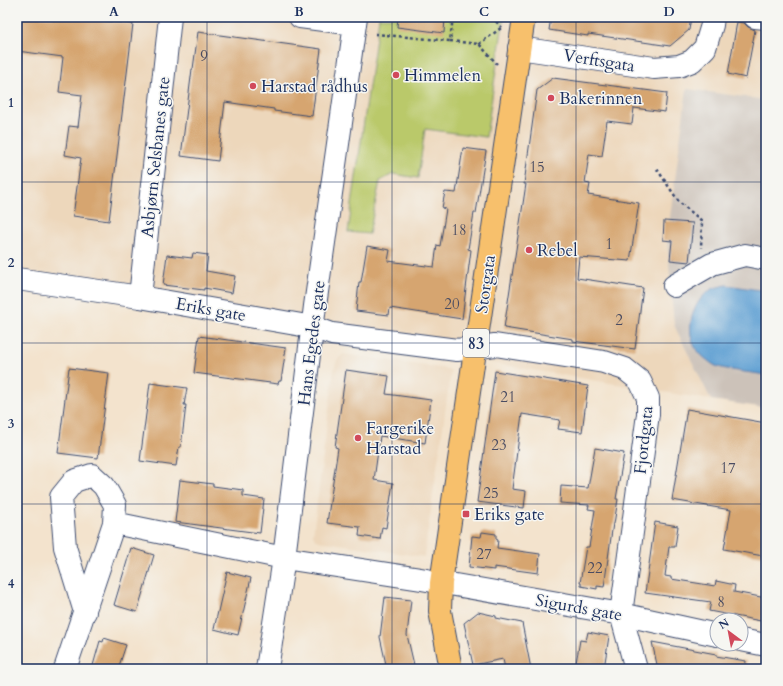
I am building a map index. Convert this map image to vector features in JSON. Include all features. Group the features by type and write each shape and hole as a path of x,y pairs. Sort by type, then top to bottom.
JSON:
{"highway":[{"name":"Storgata","path":"451,669 440,611 441,583 524,17"}],"street":[{"name":"Asbjørn Selsbanes gate","path":"140,298 170,17"},
{"path":"300,17 360,25"},
{"name":"Verftsgata","path":"519,48 654,68 679,66 692,61 705,48 713,17"},
{"path":"756,17 766,18"},
{"name":"Hans Egedes gate","path":"267,669 284,558 288,514 313,327 360,25"},
{"path":"674,286 712,264 745,256 766,259"},
{"name":"Eriks gate","path":"17,279 313,327 332,334 457,350 475,348"},
{"name":"Fjordgata","path":"475,348 495,345 604,362 625,369 640,381 648,398 648,414 621,614 636,669"},
{"path":"65,669 114,523 115,505 104,486 92,475 74,481 61,497 65,547 84,612"},
{"name":"Sigurds gate","path":"114,523 284,558 621,614 709,633"},
{"path":"749,642 766,645"}],"path":[{"path":"450,41 453,17"},
{"path":"360,25 450,41 479,44 502,27 492,17"},
{"path":"479,44 501,69"},
{"path":"657,169 679,202 702,222 700,271"}],"shaded area":[{"path":"17,17 766,17 766,100 687,90 674,325 711,400 17,283"},
{"path":"687,89 766,100 766,408 711,400 674,325 667,240"},
{"path":"343,354 448,369 451,371 424,557 319,541 313,535 334,369 337,360"}],"green space":[{"path":"379,17 504,17 486,137 425,129 418,178 393,174 380,181 369,234 348,232"}],"water":[{"path":"727,285 766,291 766,375 718,367 704,358 693,344 691,326 697,305 706,293 712,289"}],"building":[{"path":"19,17 75,17 133,24 109,221 73,216 81,158 65,155 69,126 78,127 82,95 59,92 63,57 17,51"},
{"path":"398,17 445,17 444,33 397,27"},
{"path":"551,17 691,17 689,30 670,46 549,30"},
{"path":"737,22 744,23 748,27 755,30 746,78 728,74"},
{"name":"Harstad rådhus","path":"198,32 321,49 312,116 225,102 218,161 181,156"},
{"path":"553,78 667,93 665,112 634,108 632,124 607,121 602,156 589,154 585,183 590,184 588,195 639,203 630,261 579,257 577,278 643,288 635,349 573,341 573,339 504,328 526,184 524,184 537,90"},
{"path":"463,148 486,151 476,213 474,213 468,249 471,250 462,319 390,308 389,315 356,311 359,282 361,282 367,246 390,250 388,261 434,267 437,245 440,246 446,209 442,208 445,192 456,193"},
{"path":"664,221 693,223 689,262 670,260 672,241 663,240"},
{"path":"193,253 208,255 206,271 235,276 232,293 204,288 204,290 163,285 167,255 192,258"},
{"path":"199,336 286,348 281,381 279,381 278,384 194,373"},
{"path":"69,368 109,373 98,458 58,453"},
{"path":"346,370 389,376 386,394 431,400 425,443 380,436 374,480 393,483 386,528 382,527 380,539 359,536 360,527 327,523 338,448 335,447"},
{"path":"495,371 588,386 582,432 558,429 560,420 522,414 512,489 526,491 524,508 477,502"},
{"path":"150,383 187,388 184,405 186,405 181,447 179,447 176,466 140,461"},
{"path":"687,409 766,423 766,540 763,556 724,549 731,510 672,500"},
{"path":"595,448 624,453 604,587 597,586 597,589 581,586 580,583 586,547 589,547 595,510 588,509 589,505 560,503 561,486 588,488"},
{"path":"180,480 213,484 213,486 243,490 243,496 264,499 260,533 175,522"},
{"path":"655,522 678,526 675,547 669,547 665,576 671,577 671,579 715,586 716,581 735,585 734,592 766,598 766,622 749,619 749,612 709,611 711,602 645,593"},
{"path":"482,532 496,534 496,539 498,540 497,548 540,554 538,573 494,567 494,570 469,567 472,536 481,537"},
{"path":"131,548 154,555 137,612 114,605"},
{"path":"227,572 251,578 238,635 214,629"},
{"path":"385,597 411,600 407,635 415,669 387,669 380,637"},
{"path":"478,612 496,616 496,618 522,623 531,669 505,669 503,659 473,665 464,623"},
{"path":"588,632 609,636 604,669 575,669 580,640 586,641"},
{"path":"104,638 126,645 118,669 92,669 100,641 103,642"},
{"path":"652,642 746,661 745,669 658,669"}],"place":[{"name":"Himmelen","path":"396,75"},
{"name":"Harstad rådhus","path":"253,86"},
{"name":"Bakerinnen","path":"551,98"},
{"name":"Rebel","path":"529,250"},
{"name":"Fargerike Harstad","path":"358,438"},
{"name":"Eriks gate","path":"466,514"}]}
